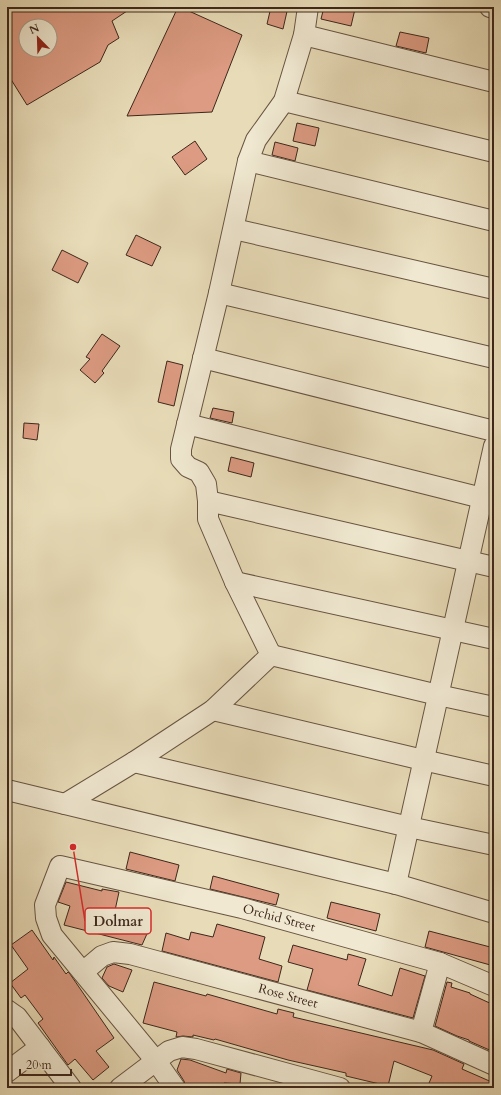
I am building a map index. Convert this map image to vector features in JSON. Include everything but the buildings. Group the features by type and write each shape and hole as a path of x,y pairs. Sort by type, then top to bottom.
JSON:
{"street":[{"path":"270,655 235,582 208,519 206,484 200,472 188,467 182,459 181,449 204,358 248,161 256,140 284,102 304,35 308,7"},
{"path":"490,7 494,8"},
{"path":"304,35 494,82"},
{"path":"284,102 494,152"},
{"path":"248,161 494,221"},
{"path":"234,229 494,289"},
{"path":"219,293 494,358"},
{"path":"204,358 494,431"},
{"path":"187,424 482,498"},
{"path":"396,884 494,446"},
{"path":"208,501 494,567"},
{"path":"235,582 494,639"},
{"path":"270,655 494,707"},
{"path":"65,804 134,762 213,710 270,655"},
{"path":"213,710 494,776"},
{"path":"134,762 409,827 494,845"},
{"path":"7,790 396,884 494,913"},
{"name":"Orchid Street","path":"83,972 52,935 46,918 45,905 60,866 242,908 440,963 494,986"},
{"name":"Rose Street","path":"83,972 102,956 113,952 130,954 420,1032 494,1065"},
{"path":"420,1032 440,963"},
{"path":"83,972 156,1061 175,1088"},
{"path":"7,1010 17,1017 71,1088"},
{"path":"7,1072 40,1047"},
{"path":"120,1088 170,1051 182,1047 196,1049 340,1088"}],"place":[{"name":"Dolmar","path":"73,847"}]}
